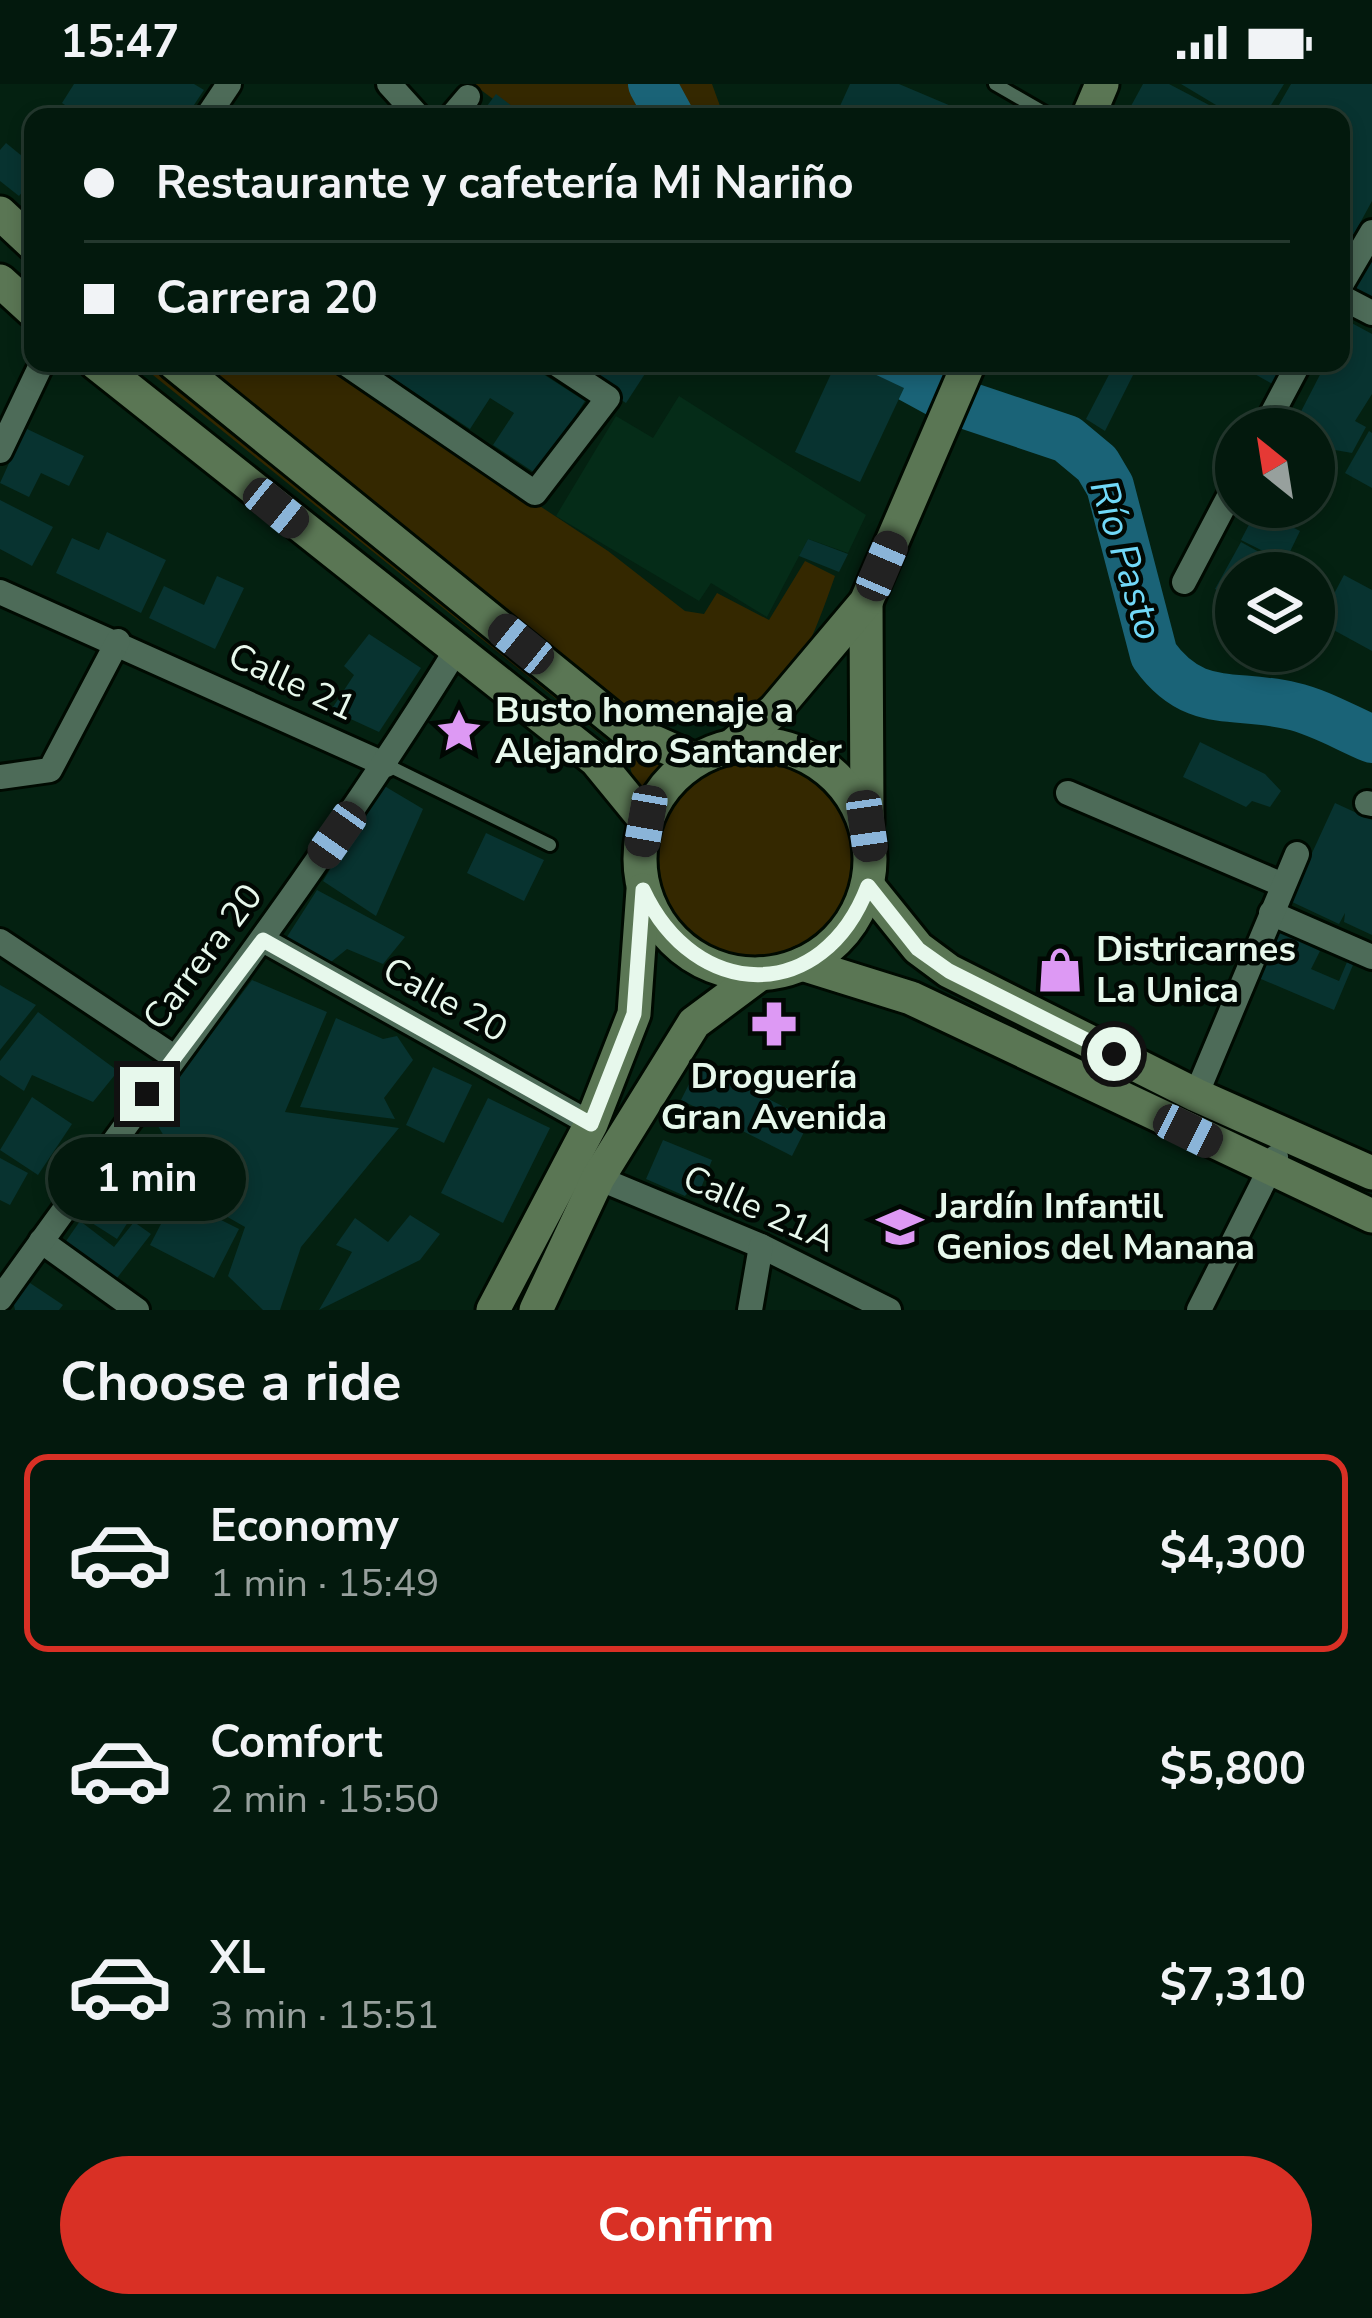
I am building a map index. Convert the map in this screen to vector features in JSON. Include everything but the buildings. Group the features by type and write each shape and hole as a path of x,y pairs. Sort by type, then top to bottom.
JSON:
{"main road":[{"path":"0,281 24,302"},
{"path":"107,372 596,760 646,821"},
{"path":"185,372 625,729 695,760"},
{"path":"732,746 775,710 866,602 965,372"},
{"path":"643,890 659,925 686,952 721,970 760,974 802,964 844,933 868,886 866,602"},
{"path":"494,1310 591,1124 634,1014 643,890 639,856 646,821 665,786 695,760 732,746 767,743 800,752 829,770 852,795 867,826"},
{"path":"868,886 918,949 949,971 1196,1095 1372,1173"},
{"path":"802,964 911,998 1372,1216"},
{"path":"536,1310 598,1178 694,1023 760,974"}],"street":[{"path":"389,84 411,108"},
{"path":"459,108 468,97"},
{"path":"1350,270 1372,232"},
{"path":"0,451 38,372"},
{"path":"358,372 536,493 608,398 569,372"},
{"path":"1275,408 1294,372"},
{"path":"1184,582 1215,523"},
{"name":"Calle 21","path":"0,592 386,765"},
{"path":"0,777 50,770 118,641"},
{"name":"Carrera 20","path":"0,1299 263,940 386,765 455,652"},
{"path":"1068,794 1283,885"},
{"path":"1196,1095 1297,854"},
{"path":"1271,913 1372,957"},
{"name":"Calle 20","path":"263,940 591,1124"},
{"path":"0,941 174,1057"},
{"path":"1199,1310 1267,1169 1289,1137"},
{"name":"Calle 21A","path":"598,1178 761,1246 889,1310"},
{"path":"41,1241 137,1310"},
{"path":"750,1310 761,1246"}],"lane":[{"path":"995,84 1036,108"},
{"name":"Calle 21","path":"386,765 550,844"}],"shaded area":[{"path":"473,84 712,84 721,108 505,108"},
{"path":"149,372 165,372 672,754 637,796 630,766 611,743"},
{"path":"196,372 337,372 608,551 685,611 704,614 717,593 769,620 805,561 835,576 804,654 766,703 741,717 710,723 625,709"},
{"path":"679,396 866,515 848,553 808,539 767,617 711,583 699,601 556,516 616,416 653,438"},
{"path":"756,747 799,755 835,779 859,815 867,858 859,901 835,937 799,961 756,969 713,961 677,937 653,901 645,858 653,815 677,779 713,755"}],"waterway":[{"name":"Río Pasto","path":"652,84 665,108"},
{"name":"Río Pasto","path":"898,372 948,399 1067,439 1097,464 1110,486 1154,655 1184,685 1216,696 1302,709 1372,739"}],"place":[{"name":"Busto homenaje a Alejandro Santander","path":"459,731"},
{"name":"Districarnes La Unica","path":"1060,970"},
{"name":"Droguería Gran Avenida","path":"774,1024"},
{"name":"Jardín Infantil Genios del Manana","path":"900,1227"}],"route":[{"path":"147,1094 263,940 591,1124 634,1014 643,890 659,925 686,952 721,970 760,974 802,964 825,951 844,933 868,886 918,949 949,971 1114,1054"}]}
